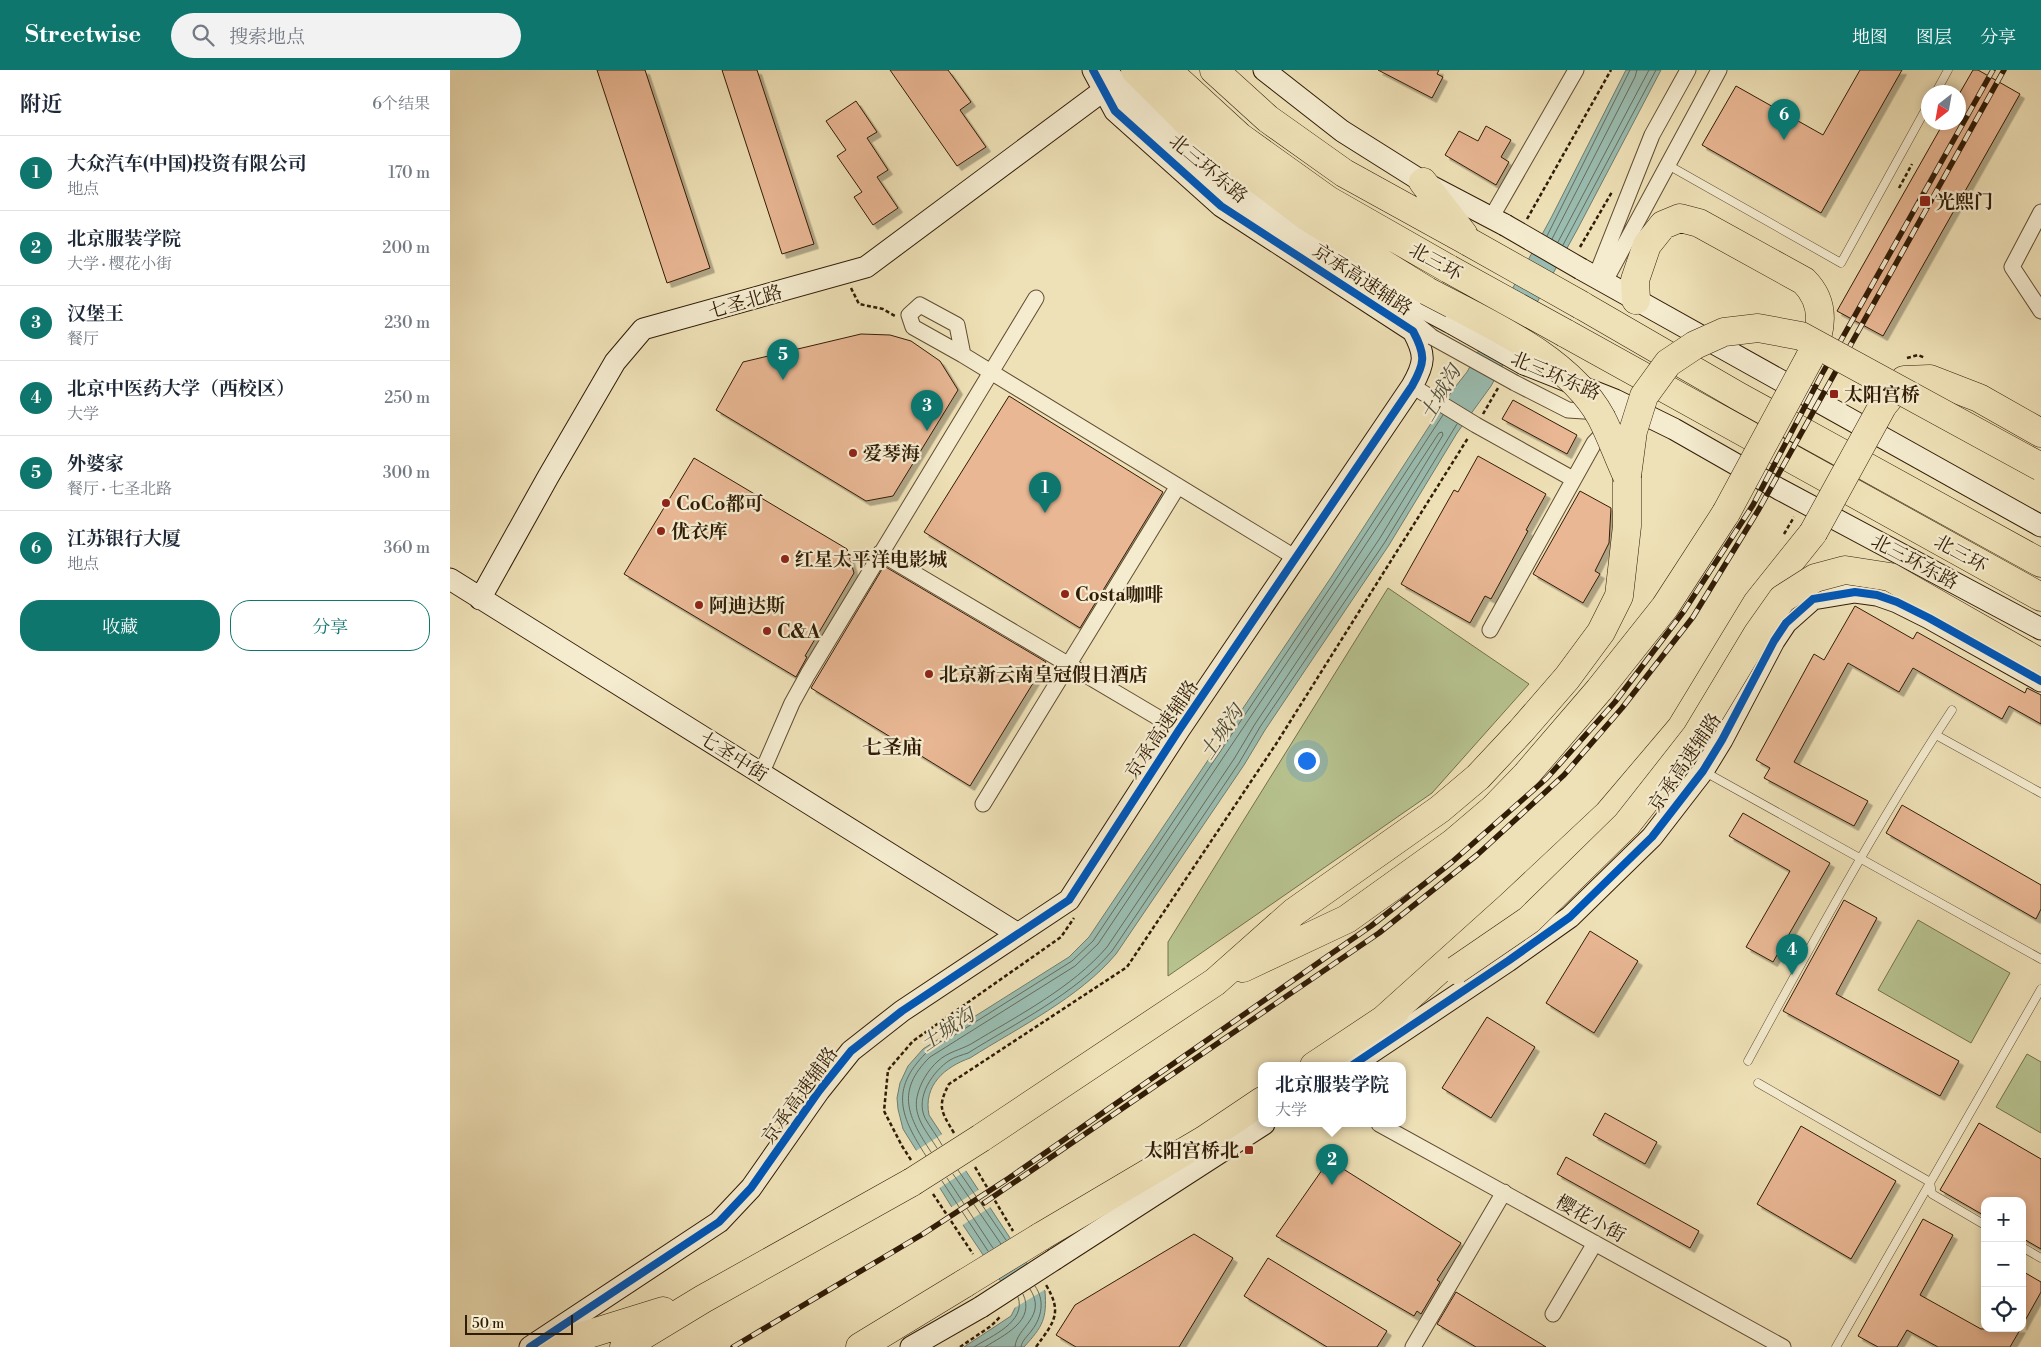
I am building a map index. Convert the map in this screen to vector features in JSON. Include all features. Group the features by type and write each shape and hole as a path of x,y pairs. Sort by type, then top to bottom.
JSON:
{"highway":[{"path":"1135,70 1204,138 1306,216 1427,291 1537,351 1579,388 1600,416 1627,476"},
{"name":"北三环","path":"1167,70 1240,137 1328,200 1725,422"},
{"name":"北三环","path":"1214,70 1268,119 1344,173 1581,305 1738,396 2041,563"},
{"path":"1423,182 1469,242"},
{"path":"624,1347 703,1299 912,1182 969,1139 1215,982 1347,919 1453,843 1493,809 1599,690 1665,607 1726,513 1818,341 1820,324 1819,305 1814,291 1804,281 1698,223 1680,218 1663,225 1647,245 1635,280 1636,300"},
{"path":"1215,982 1294,912 1440,809 1478,777 1567,678 1601,632 1619,596 1627,526 1627,476 1633,431 1644,396 1668,363 1695,345 1724,332 1758,328 1800,336 2041,467"},
{"path":"1381,1022 1511,905 1608,814 1681,728 1757,603 1813,533 1882,408 1904,380 1930,379 1979,398 2041,433"},
{"name":"北三环东路","path":"1725,422 1881,508"},
{"name":"北三环","path":"1881,508 2041,597"},
{"path":"1320,1062 1530,920 1627,824 1696,736 1758,632 1782,599 1815,578 1845,570 1890,577 2041,664"},
{"path":"860,1347 965,1283 1047,1248 1258,1104"},
{"path":"1204,1140 1258,1118"},
{"path":"547,1347 703,1299"}],"street":[{"name":"京承高速辅路","path":"530,1347 719,1222 752,1188 819,1091 851,1051 902,1011 1069,900 1179,730 1421,370 1424,356 1413,331 1221,206 1115,111 1105,80 1094,70"},
{"path":"1264,70 1342,131 1423,182 1590,269 1636,300 2041,526"},
{"path":"1498,222 1576,70"},
{"path":"1590,269 1652,136 1688,70"},
{"path":"1590,269 1668,165 1719,70"},
{"name":"七圣北路","path":"480,599 548,476 615,362 643,329 866,267 1105,80"},
{"name":"北三环东路","path":"1105,80 1126,94 1200,164 1280,224 1358,274 1524,364 1615,400 1674,429 2041,629"},
{"path":"2041,212 2012,267 2041,311"},
{"path":"1358,274 1432,337 1508,383 1568,410 1626,415 1674,429"},
{"path":"762,772 792,703 880,553 992,373 1036,298"},
{"path":"963,355 957,325 920,305 909,315 912,327 963,355 1296,558"},
{"path":"1412,386 1473,423 1573,479"},
{"path":"1490,630 1594,442 1616,420 1626,415"},
{"path":"983,804 1178,486"},
{"path":"880,553 1179,730"},
{"name":"七圣中街","path":"450,579 762,772 1018,934"},
{"name":"京承高速辅路","path":"1357,1062 1570,917 1652,837 1703,770 1736,715 1774,641 1799,610 1813,599 1855,592 1876,595 1897,602 2041,681"},
{"path":"911,1347 981,1307 1047,1248 1259,1127"},
{"name":"樱花小街","path":"1385,1127 1783,1347"},
{"path":"1413,1347 1504,1192"},
{"path":"1553,1314 1595,1243"}],"lane":[{"path":"1940,85 1948,70"},
{"path":"1668,165 1841,263 1921,118"},
{"path":"1748,1061 1860,857 1910,774 1952,710"},
{"path":"1936,735 2041,793"},
{"path":"1703,770 2041,959"},
{"path":"1836,1347 2041,989"},
{"path":"1758,1083 1930,1182"},
{"path":"1930,1182 1932,1194 1981,1223"},
{"path":"2026,1249 2041,1258"}],"path":[{"path":"1533,208 1611,70"},
{"path":"1899,188 1912,164"},
{"path":"1590,269 1613,191"},
{"path":"843,273 859,304 883,308 912,327"},
{"path":"969,1139 943,1115 941,1100 949,1084 1128,967 1276,744 1473,423 1508,383"},
{"path":"1781,539 1803,501"},
{"path":"973,1165 1013,1231"},
{"path":"1036,1347 1047,1332 1056,1314 1056,1301 1044,1281"}],"green space":[{"path":"1388,588 1529,684 1432,793 1168,976 1168,942"},
{"path":"1918,920 2010,973 1971,1043 1878,990"},
{"path":"2027,1054 2041,1062 2041,1133 1996,1107"}],"water":[{"path":"1626,70 1661,70 1577,230 1491,386 1457,433 1389,545 1265,730 1244,765 1116,954 1101,970 1048,1011 970,1058 952,1066 944,1072 933,1086 929,1095 929,1115 1045,1291 1045,1309 1042,1322 1036,1333 1024,1347 964,1347 1011,1316 1015,1308 1014,1301 963,1225 903,1129 897,1098 900,1083 908,1066 923,1049 1069,957 1089,937 1332,576 1452,391 1467,372 1551,218"}],"pier":[{"path":"944,1133 967,1170 938,1189 914,1152"},
{"path":"980,1189 992,1206 961,1226 950,1208"},
{"path":"1029,1263 1046,1289 1011,1310 1012,1302 999,1282"}],"building":[{"path":"597,70 645,70 710,268 667,283"},
{"path":"722,70 757,70 814,244 782,254"},
{"path":"890,70 948,70 971,102 960,110 986,147 957,166"},
{"path":"1378,70 1439,70 1437,74 1443,77 1432,98"},
{"path":"1860,70 1902,70 1821,213 1702,145 1736,86 1823,135"},
{"path":"1973,70 1978,70 2020,94 1883,336 1837,311 1939,130 1966,130 1966,85 1964,85"},
{"path":"856,101 877,132 867,138 888,170 877,177 898,208 873,225 854,197 862,192 837,156 846,150 826,121"},
{"path":"1486,126 1511,140 1501,157 1509,162 1496,185 1445,155 1459,131 1478,141"},
{"name":"爱琴海","path":"861,334 890,335 911,341 940,361 958,390 893,496 866,501 716,410 743,362"},
{"path":"1009,396 1163,492 1080,628 924,532"},
{"path":"1513,400 1577,435 1567,454 1502,419"},
{"path":"1478,456 1546,494 1491,599 1485,596 1470,623 1401,584 1454,490 1458,492"},
{"path":"694,458 847,549 854,573 805,656 807,657 796,677 624,574"},
{"path":"1580,491 1611,508 1609,543 1595,571 1600,574 1583,603 1533,574"},
{"name":"北京新云南皇冠假日酒店","path":"884,566 1046,662 970,786 811,688"},
{"path":"1855,606 1913,639 1917,632 2025,693 2027,688 2041,695 2041,724 2009,706 2002,719 1913,668 1899,692 1848,663 1794,762 1868,801 1854,826 1764,778 1770,768 1756,760 1814,654 1824,660"},
{"path":"1902,805 2041,885 2041,909 2036,919 1886,833"},
{"path":"1743,813 1830,863 1773,962 1746,947 1790,871 1729,836"},
{"path":"1844,900 1877,918 1836,994 1959,1061 1940,1096 1783,1011"},
{"path":"1590,931 1638,961 1594,1033 1546,1003"},
{"path":"1487,1017 1535,1047 1491,1118 1442,1088"},
{"path":"1605,1113 1657,1142 1645,1164 1593,1135"},
{"path":"1979,1123 2041,1159 2041,1249 2026,1240 2026,1197 1981,1197 1981,1214 1940,1190"},
{"path":"1801,1126 1896,1181 1851,1259 1757,1204"},
{"path":"1566,1157 1699,1231 1690,1248 1557,1174"},
{"path":"1329,1160 1461,1243 1437,1280 1440,1282 1421,1314 1417,1311 1414,1316 1276,1236"},
{"path":"1923,1219 1953,1235 1920,1295 1981,1329 1981,1332 2019,1332 2010,1347 1938,1347 1907,1330 1897,1347 1878,1347 1858,1336"},
{"path":"1194,1234 1233,1258 1179,1347 1076,1347 1056,1335 1075,1305"},
{"path":"1268,1258 1387,1331 1377,1347 1327,1347 1244,1296"},
{"path":"2026,1273 2041,1282 2041,1292 2026,1319"},
{"path":"1456,1292 1546,1347 1476,1347 1437,1324"}],"railway":[{"path":"733,1347 923,1234 1009,1178 1371,926 1452,862 1547,778 1615,702 1684,611 1753,505 1822,374 1993,70"},
{"path":"984,1203 1379,933 1477,855 1564,775 1622,708 1693,617 1759,509 2004,70"}],"cycle path":[{"path":"530,1347 719,1222 751,1188 819,1091 851,1051 902,1011 1069,900 1179,730 1412,386 1419,371 1422,353 1413,331 1221,206 1115,111 1093,70"},
{"path":"1357,1062 1570,917 1652,837 1703,771 1722,740 1774,641 1786,623 1813,599 1855,592 1877,595 1897,602 2041,681"}],"place":[{"name":"江苏银行大厦","path":"1784,140"},
{"name":"光熙门","path":"1925,201"},
{"name":"外婆家","path":"783,380"},
{"name":"太阳宫桥","path":"1834,394"},
{"name":"汉堡王","path":"927,431"},
{"name":"爱琴海","path":"853,453"},
{"name":"CoCo都可","path":"666,503"},
{"name":"大众汽车(中国)投资有限公司","path":"1045,513"},
{"name":"优衣库","path":"661,531"},
{"name":"红星太平洋电影城","path":"785,559"},
{"name":"Costa咖啡","path":"1065,594"},
{"name":"阿迪达斯","path":"699,605"},
{"name":"C&A","path":"767,631"},
{"name":"北京新云南皇冠假日酒店","path":"929,674"},
{"name":"北京中医药大学（西校区）","path":"1792,975"},
{"name":"太阳宫桥北","path":"1249,1150"},
{"name":"北京服装学院","path":"1332,1185"}],"district":[{"name":"七圣庙","path":"892,747"}],"water label":[{"name":"土城沟","path":"1440,393"},
{"name":"土城沟","path":"1221,732"},
{"name":"土城沟","path":"947,1029"}]}
